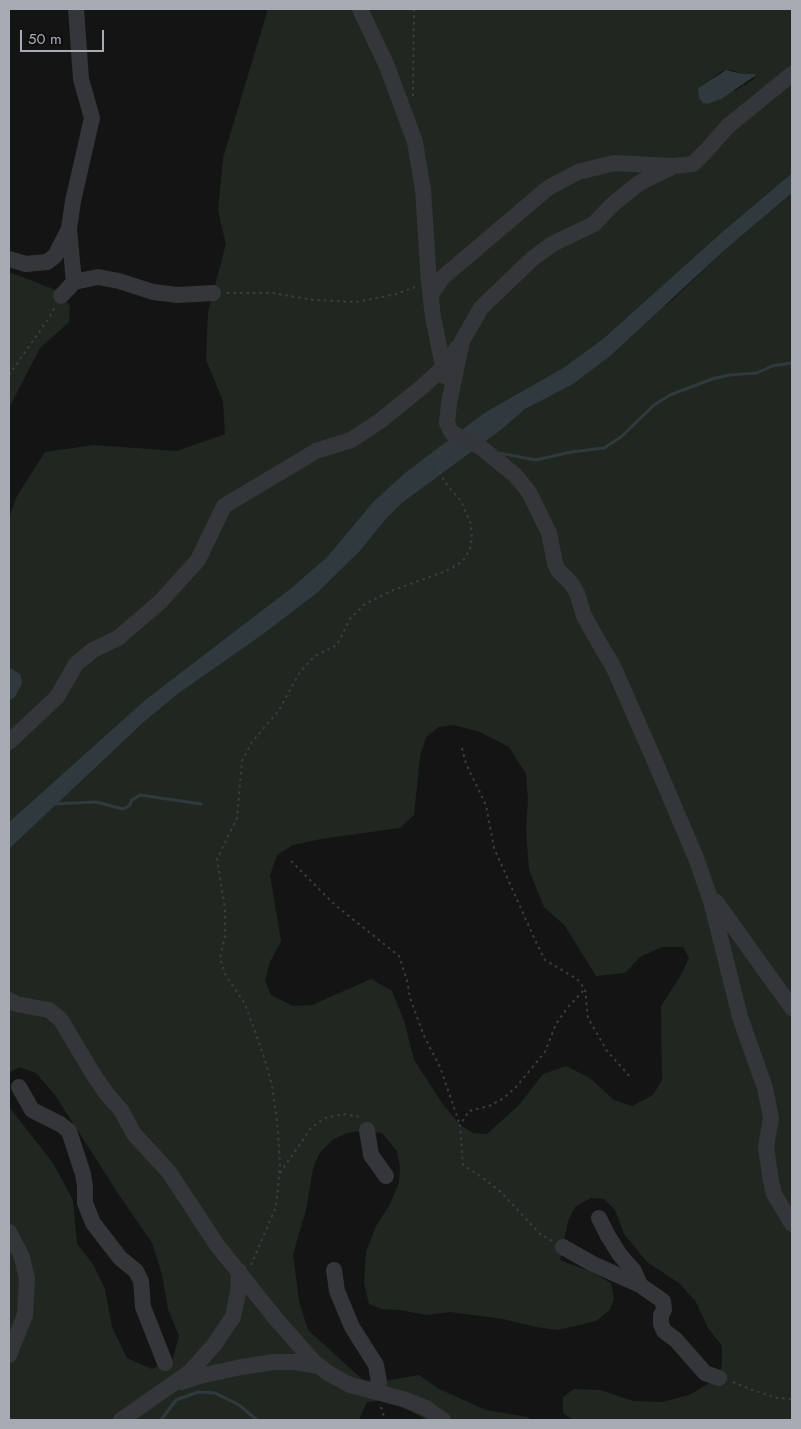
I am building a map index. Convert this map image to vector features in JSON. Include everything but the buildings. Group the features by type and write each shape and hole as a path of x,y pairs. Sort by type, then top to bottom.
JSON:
{"street":[{"path":"74,282 69,229 73,201 92,118 81,79 76,9"},
{"path":"360,9 387,66 415,142 423,190 430,289 449,403"},
{"path":"430,289 548,188 578,172 614,163 674,166 693,164 728,126 792,74"},
{"path":"9,742 57,697 76,664 93,650 118,638 160,602 198,560 224,506 316,451 350,440 380,421 444,368 481,308 532,259 552,244 594,224 612,205 640,183 674,166"},
{"path":"9,259 26,264 47,262 55,256 69,229"},
{"path":"61,296 74,282 98,277 153,292 178,296 213,293"},
{"path":"462,341 449,403 447,424 452,433 479,446 515,475 529,492 548,533 558,570 574,588 584,616 613,666 675,807 706,888 740,1017 765,1088 770,1118 766,1147 770,1182 774,1194 792,1224"},
{"path":"706,888 792,1008"},
{"path":"9,1000 16,1004 49,1010 61,1020 93,1074 121,1110 134,1134 168,1172 211,1237 295,1343 318,1366 350,1385 403,1399 426,1408 444,1420"},
{"path":"19,1088 32,1110 69,1130 86,1186 85,1203 93,1223 120,1258 136,1271 141,1281 144,1307 165,1363"},
{"path":"367,1130 371,1155 386,1176"},
{"path":"599,1218 616,1249 634,1271 640,1285"},
{"path":"9,1232 22,1257 27,1278 25,1315 9,1355"},
{"path":"563,1247 592,1264 640,1285 663,1301 664,1310 661,1324 664,1332 676,1340 705,1373 719,1378"},
{"path":"334,1270 338,1291 352,1327 376,1366 379,1382"},
{"path":"121,1420 190,1372 214,1345 232,1317 243,1276"},
{"path":"168,1387 200,1376 274,1362 295,1362 318,1366"}],"path":[{"path":"414,9 414,104"},
{"path":"213,293 273,293 313,300 357,302 430,289"},
{"path":"9,375 49,318 61,296"},
{"path":"243,1276 253,1259 274,1208 279,1175 277,1121 272,1085 264,1054 244,1004 225,974 220,958 225,936 225,909 217,858 237,818 242,761 252,742 278,710 300,672 315,656 336,645 350,619 365,604 391,591 446,571 462,562 470,550 472,535 470,522 461,502 440,473 438,460 443,440 452,433"},
{"path":"462,748 466,764 486,805 494,848 545,960 577,980 585,989 588,1018 607,1052 632,1079"},
{"path":"290,861 334,905 399,956 407,980 410,998 424,1036 440,1067 460,1125 463,1165 502,1193 540,1234 563,1247"},
{"path":"460,1125 469,1111 490,1106 504,1098 516,1087 545,1052 556,1024 568,1007 585,989"},
{"path":"279,1175 311,1128 326,1118 344,1114 360,1117 367,1130"},
{"path":"719,1378 777,1398 792,1399"}],"shaded area":[{"path":"268,9 792,9 792,173 721,233 604,338 563,368 484,413 406,472 374,501 327,557 290,589 145,700 9,822 9,701 15,697 12,668 9,667 9,518 17,496 45,452 93,445 177,451 225,434 223,401 206,360 208,312 226,244 218,211 223,158","holes":["732,70 743,74 755,74 754,79 735,91 698,88 722,71"]},
{"path":"726,70 743,74 755,74 755,76 721,99 707,104 703,103 699,98 698,88"},
{"path":"792,173 792,193 727,248 610,356 573,384 525,409 501,430 402,503 385,520 360,551 317,593 262,635 179,693 145,721 9,849 9,822 145,700 290,589 327,557 374,501 406,472 484,413 563,368 604,338 721,233"},
{"path":"792,193 792,1420 573,1420 563,1413 563,1397 574,1389 600,1390 633,1401 662,1402 689,1395 718,1378 722,1365 722,1346 708,1328 696,1302 679,1283 647,1262 624,1234 615,1210 604,1199 591,1198 575,1207 568,1221 560,1260 591,1272 611,1283 614,1299 610,1310 596,1321 558,1330 503,1319 450,1312 426,1315 400,1310 381,1309 369,1304 364,1283 366,1252 376,1226 390,1204 399,1183 400,1167 397,1151 382,1133 367,1130 347,1133 332,1140 319,1154 313,1169 306,1210 293,1254 299,1301 308,1330 362,1379 379,1382 419,1375 439,1389 486,1410 527,1417 532,1420 426,1420 391,1402 378,1401 367,1402 359,1420 9,1420 9,1107 53,1163 73,1200 77,1244 93,1264 105,1289 112,1327 127,1358 152,1369 173,1359 179,1336 168,1309 162,1274 152,1243 55,1095 36,1073 19,1067 9,1073 9,849 145,721 179,693 262,635 317,593 360,551 385,520 402,503 670,302 727,248","holes":["454,725 480,732 509,747 526,774 528,800 526,830 529,870 544,907 565,926 596,976 625,973 640,957 662,947 683,947 689,958 681,975 661,1006 662,1080 653,1095 632,1106 614,1100 590,1078 566,1066 543,1074 519,1105 487,1134 473,1133 460,1125 442,1103 414,1060 404,1021 392,991 371,979 312,1005 293,1006 271,995 265,980 270,962 281,941 270,875 277,855 293,845 321,839 400,828 414,815 420,757 426,737 439,727"]},
{"path":"9,272 56,290 70,306 69,322 40,348 9,408"},
{"path":"9,667 20,674 22,683 15,697 9,701"}],"waterway":[{"path":"499,453 536,460 571,452 604,448 621,437 654,405 670,395 712,379 729,375 757,373 772,366 792,363"},
{"path":"54,804 96,802 123,809 140,795 201,804"},
{"path":"161,1420 176,1400 198,1392 215,1393 239,1405 257,1420"}]}
